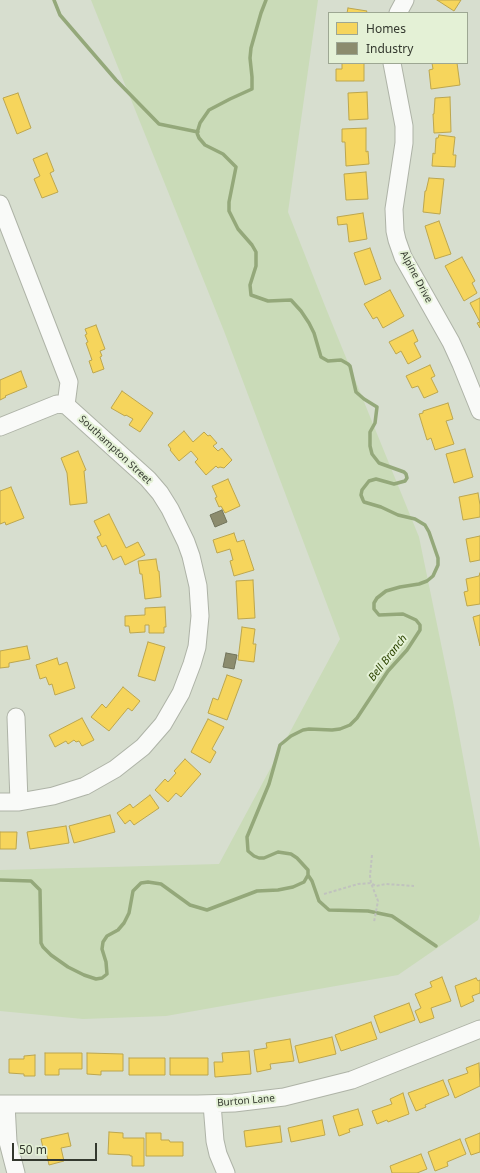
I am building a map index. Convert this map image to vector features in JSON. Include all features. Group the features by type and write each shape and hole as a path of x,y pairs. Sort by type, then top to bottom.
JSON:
{"street":[{"path":"399,12 405,0"},
{"name":"Alpine Drive","path":"392,64 404,126 404,143 394,209 397,240 404,257 451,342 480,411"},
{"path":"0,204 5,234 69,382 66,404 57,404 0,427"},
{"name":"Southampton Street","path":"0,802 19,802 53,796 85,786 115,769 143,747 163,724 181,693 192,664 199,631 199,601 195,571 186,542 170,509 160,493 148,479 66,404"},
{"path":"16,717 19,802"},
{"name":"Burton Lane","path":"3,1104 212,1104 284,1097 340,1084 379,1070 480,1028"},
{"path":"3,1104 8,1142 16,1173"},
{"path":"212,1104 215,1141 218,1154 226,1173"}],"path":[{"path":"372,855 370,876 378,901 374,922"},
{"path":"324,894 358,884 371,883 376,886 386,884 414,886"}],"green space":[{"path":"91,0 318,0 288,212 419,537 453,702 480,849 480,914 478,920 398,975 166,1016 83,1019 0,1011 0,870 219,864 340,639 224,331"}],"building: Homes":[{"path":"437,0 461,0 454,11"},
{"path":"348,8 367,11 366,12 347,12"},
{"path":"342,64 364,64 364,81 336,81 336,69 342,69"},
{"path":"432,64 457,64 460,85 431,89 429,70 433,69"},
{"path":"367,92 368,119 349,120 348,93"},
{"path":"18,93 31,128 17,134 3,98"},
{"path":"450,97 451,132 434,133 433,114 435,98"},
{"path":"366,128 366,152 368,151 369,164 346,166 345,142 342,142 342,129"},
{"path":"439,135 455,137 453,155 456,155 455,167 432,166 433,153 435,154 436,138 438,138"},
{"path":"47,153 54,171 50,173 58,192 42,198 34,179 40,176 33,159"},
{"path":"366,172 368,199 346,200 344,174"},
{"path":"429,178 444,179 440,214 423,212 425,191"},
{"path":"363,213 367,239 349,242 347,224 338,225 337,217"},
{"path":"439,221 451,254 435,259 425,226"},
{"path":"370,248 381,279 365,285 354,253"},
{"path":"462,257 475,281 472,283 477,293 464,301 445,266"},
{"path":"390,290 404,316 383,328 377,317 373,319 364,304"},
{"path":"480,298 480,322 470,303"},
{"path":"96,325 105,349 100,351 102,356 100,357 104,369 93,373 89,361 92,360 86,343 88,342 85,335 87,334 85,329"},
{"path":"413,330 418,341 414,343 421,357 408,364 401,351 396,354 389,342"},
{"path":"430,365 435,376 431,378 438,392 424,398 418,386 412,388 406,376"},
{"path":"21,371 27,387 5,396 6,397 0,400 0,380"},
{"path":"122,391 153,413 140,432 129,425 133,419 111,408"},
{"path":"448,403 453,419 446,421 454,444 435,450 431,438 427,440 419,414 423,413 423,411"},
{"path":"184,431 193,442 204,432 208,436 210,435 217,443 213,446 218,451 222,448 232,460 224,468 218,468 216,466 206,475 195,462 198,459 191,451 179,461 168,445"},
{"path":"465,449 473,477 454,483 446,454"},
{"path":"78,451 86,470 84,471 87,503 70,505 67,473 61,458"},
{"path":"228,479 240,506 225,513 221,506 219,507 215,498 217,497 212,486"},
{"path":"11,487 24,518 6,525 5,522 0,524 0,491"},
{"path":"478,493 480,517 463,520 459,497"},
{"path":"109,514 126,548 138,542 145,555 125,565 121,556 113,560 106,545 102,547 97,537 101,535 94,521"},
{"path":"234,533 237,542 244,540 254,570 234,576 230,561 233,560 230,549 217,553 213,540"},
{"path":"480,536 480,560 470,562 466,539"},
{"path":"156,559 159,571 161,597 145,599 142,574 140,574 138,561"},
{"path":"480,573 480,604 467,606 464,592 468,591 466,579 479,576"},
{"path":"253,580 255,618 238,619 236,581"},
{"path":"165,607 166,627 164,627 164,633 149,633 149,625 145,625 145,632 130,633 129,626 125,626 125,616 145,615 145,608"},
{"path":"480,615 480,646 473,617"},
{"path":"242,627 255,629 253,644 256,644 254,662 238,660"},
{"path":"148,642 165,647 155,681 138,676"},
{"path":"27,646 30,659 9,663 9,667 0,668 0,651"},
{"path":"57,658 59,665 67,662 75,688 55,695 52,684 49,685 46,677 40,679 36,665"},
{"path":"227,675 242,680 227,720 208,713 213,698 218,700"},
{"path":"123,687 140,701 132,711 128,708 109,731 91,717 102,704 106,708"},
{"path":"82,718 94,740 82,746 79,741 76,742 74,740 68,744 66,741 55,747 49,735"},
{"path":"208,719 224,727 212,749 216,752 210,763 191,752"},
{"path":"185,759 201,774 181,797 176,793 168,802 155,790 165,779 168,782 176,773 174,771"},
{"path":"150,795 159,808 134,825 130,820 125,824 117,813 130,804 133,808"},
{"path":"110,815 115,832 74,843 69,826"},
{"path":"66,826 69,843 30,849 27,832"},
{"path":"0,832 17,832 16,849 0,849"},
{"path":"442,977 451,1001 431,1008 434,1018 420,1023 415,1011 421,1008 415,994 432,987 430,982"},
{"path":"476,978 478,981 480,980 480,993 472,996 474,1001 461,1007 455,986"},
{"path":"409,1003 415,1020 380,1033 374,1016"},
{"path":"371,1022 377,1039 341,1051 335,1035"},
{"path":"332,1037 336,1054 299,1063 295,1046"},
{"path":"290,1039 294,1061 270,1064 271,1069 257,1072 254,1050 267,1048 266,1043"},
{"path":"249,1051 251,1074 215,1077 214,1062 223,1062 222,1053"},
{"path":"45,1053 82,1053 82,1069 59,1069 59,1075 45,1075"},
{"path":"87,1053 123,1054 123,1071 101,1071 101,1075 87,1074"},
{"path":"35,1055 35,1076 24,1076 24,1074 9,1073 9,1059 24,1059 24,1056"},
{"path":"129,1058 165,1058 165,1075 129,1075"},
{"path":"170,1058 208,1058 208,1075 170,1075"},
{"path":"479,1063 480,1086 455,1098 448,1080 468,1073 466,1068"},
{"path":"443,1080 449,1095 425,1105 426,1107 416,1111 408,1093"},
{"path":"403,1093 409,1114 388,1122 387,1120 377,1124 372,1111 392,1104 390,1099"},
{"path":"358,1109 363,1125 349,1129 350,1132 339,1136 333,1116"},
{"path":"322,1120 325,1135 291,1142 288,1128"},
{"path":"280,1126 282,1142 246,1147 244,1131"},
{"path":"109,1132 123,1133 123,1138 144,1138 144,1166 132,1166 132,1156 130,1155 108,1154"},
{"path":"68,1133 71,1146 61,1148 64,1161 49,1165 46,1151 44,1152 41,1139"},
{"path":"146,1133 161,1133 161,1140 183,1142 183,1156 146,1156"},
{"path":"480,1133 480,1152 471,1155 465,1139"},
{"path":"460,1139 466,1154 447,1162 448,1166 435,1171 428,1152"},
{"path":"421,1154 427,1169 417,1173 392,1173 390,1166"}],"building: Industry":[{"path":"222,510 227,522 215,527 210,515"},
{"path":"226,653 237,655 234,669 223,667"}],"waterway":[{"path":"54,0 60,15 116,80 159,124 198,132"},
{"name":"Bell Branch","path":"0,880 31,881 40,890 41,943 43,947 51,955 68,967 96,979 102,978 107,974 106,962 102,949 103,942 107,936 118,930 124,923 129,913 133,891 141,883 148,882 161,884 190,905 207,910 257,891 278,890 293,887 304,882 308,875 308,870 291,854 278,852 264,858 259,858 248,851 247,837 269,784 280,745 291,736 303,730 332,730 350,725 357,718 388,671 407,650 420,630 420,625 416,620 403,614 379,615 374,609 374,603 377,598 386,591 427,581 433,576 438,565 438,558 425,525 415,519 398,515 381,507 364,502 361,495 362,490 369,481 376,479 394,484 405,481 407,478 404,472 379,463 372,454 370,446 370,432 375,423 377,407 356,392 350,366 348,364 341,360 328,361 321,357 314,333 309,323 291,300 268,301 251,295 250,285 256,266 256,252 238,229 229,211 229,202 236,167 223,154 205,145 197,133 200,123 209,110 252,89 250,58 251,48 266,0"},
{"path":"308,875 312,881 319,901 329,910 368,911 392,916 436,946"}]}
